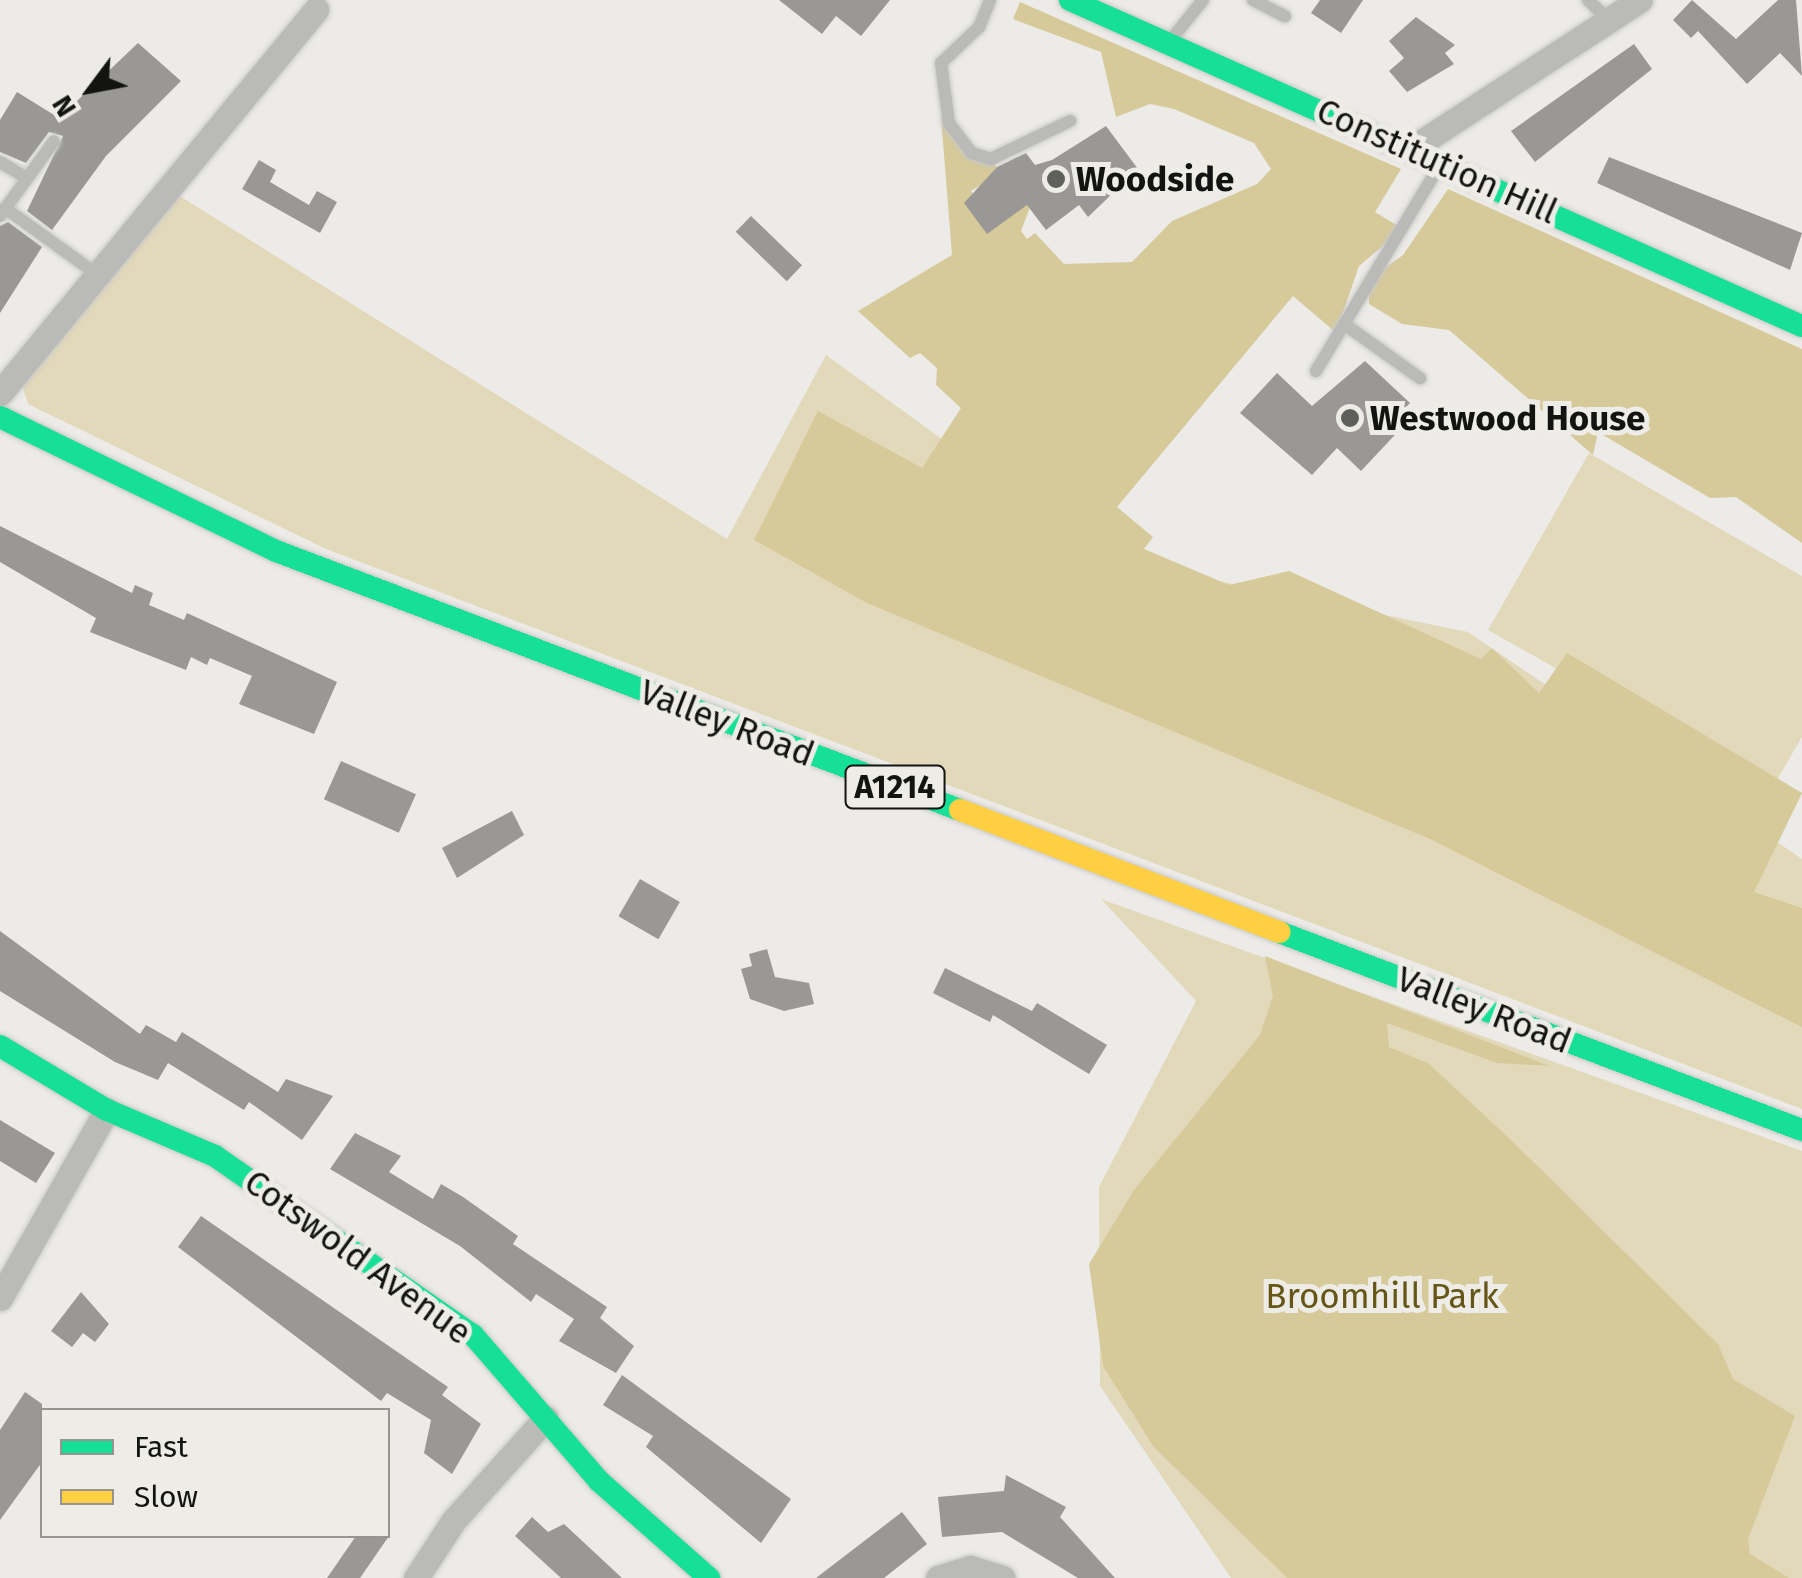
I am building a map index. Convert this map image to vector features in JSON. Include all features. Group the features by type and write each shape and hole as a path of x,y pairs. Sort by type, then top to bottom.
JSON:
{"main road":[{"name":"Constitution Hill","path":"1070,0 1802,326"},
{"name":"Valley Road","path":"0,417 276,551 1802,1130"},
{"name":"Cotswold Avenue","path":"0,1046 107,1110 215,1156 326,1229 473,1336 598,1481 709,1578"}],"street":[{"path":"1411,149 1640,0"},
{"path":"0,393 95,273 316,10"},
{"path":"0,1298 107,1110"},
{"path":"416,1578 454,1520 546,1418"},
{"path":"938,1578 970,1568 1000,1576"}],"lane":[{"path":"990,0 978,27 941,63 948,123 972,153 992,159 1070,121"},
{"path":"1168,42 1203,0"},
{"path":"1253,0 1285,16"},
{"path":"1588,0 1609,20"},
{"path":"54,142 24,177 2,212 95,273"},
{"path":"0,162 24,177"},
{"path":"1316,372 1347,326 1365,279 1390,254 1442,163"},
{"path":"1347,326 1420,378"}],"green space":[{"path":"1020,2 1401,169 1375,212 1403,229 1359,266 1340,321 1333,330 1293,296 1117,507 1153,537 1144,549 1229,585 1289,571 1481,659 1492,648 1539,693 1567,653 1802,793 1754,892 1802,908 1802,1027 1430,839 867,603 754,540 818,411 922,468 961,408 936,385 937,368 920,353 910,358 858,311 952,255 941,117 960,144 1005,157 995,165 1001,173 971,191 993,221 1022,201 1030,207 1021,231 1027,239 1035,233 1064,264 1132,262 1172,221 1257,184 1271,169 1254,143 1174,109 1150,104 1116,117 1101,52 1013,19"},
{"path":"1448,189 1802,349 1802,543 1736,497 1710,498 1598,432 1593,455 1449,330 1402,324 1369,304 1369,279 1403,255"},
{"path":"175,193 727,539 826,355 1106,558 1468,632 1802,859 1802,1109 326,549 28,404 22,384"},
{"path":"1589,453 1802,576 1802,737 1771,790 1488,630"},
{"name":"Broomhill Park","path":"1101,899 1802,1151 1802,1578 1231,1578 1100,1386 1099,1187 1196,1001"},
{"name":"Broomhill Park","path":"1265,956 1550,1066 1497,1063 1387,1023 1389,1047 1428,1063 1511,1140 1718,1344 1733,1379 1795,1416 1748,1539 1750,1554 1789,1578 1287,1578 1153,1446 1103,1366 1089,1264 1134,1190 1260,1035 1273,996"}],"building":[{"path":"779,0 890,0 861,36 836,16 822,34"},
{"path":"1320,0 1363,0 1341,33 1311,13"},
{"path":"1692,0 1736,39 1778,0 1796,0 1802,76 1780,53 1747,84 1698,31 1691,38 1673,20"},
{"path":"1416,17 1455,45 1445,53 1454,64 1407,92 1389,71 1404,58 1389,41"},
{"path":"138,43 181,81 106,156 52,230 27,211 63,136 49,132 26,163 0,152 0,120 17,92 59,118"},
{"path":"1634,44 1652,69 1535,162 1511,131"},
{"name":"Woodside","path":"1106,126 1138,169 1088,217 1079,205 1046,230 1027,205 987,234 964,203 997,167 1026,153 1035,165 1052,160"},
{"path":"1609,157 1802,233 1790,270 1597,183"},
{"path":"259,160 276,170 270,182 309,205 317,191 337,202 320,233 242,189"},
{"path":"751,216 802,265 787,281 736,232"},
{"path":"8,222 42,247 0,313 0,226"},
{"name":"Westwood House","path":"1365,361 1410,403 1399,414 1407,422 1361,471 1337,448 1312,475 1240,413 1277,373 1312,406"},
{"path":"0,526 132,593 135,585 153,593 149,605 184,620 187,613 337,682 314,734 239,704 252,676 210,658 207,665 191,657 186,670 90,632 96,618 0,562"},
{"path":"341,761 416,794 399,833 324,799"},
{"path":"512,811 524,835 457,878 442,848"},
{"path":"640,879 680,902 658,939 618,916"},
{"path":"0,931 140,1034 146,1025 176,1042 182,1032 278,1092 286,1079 333,1096 302,1140 249,1102 244,1110 168,1063 158,1080 115,1062 0,991"},
{"path":"767,949 775,977 809,983 814,1004 784,1011 750,999 741,969 752,966 749,954"},
{"path":"945,968 1032,1011 1037,1003 1107,1045 1089,1074 993,1015 990,1022 933,993"},
{"path":"0,1120 55,1153 36,1183 0,1161"},
{"path":"355,1133 401,1156 389,1172 433,1199 441,1184 463,1197 518,1236 513,1244 607,1307 600,1318 634,1346 616,1373 559,1341 574,1319 536,1294 531,1302 460,1246 330,1169"},
{"path":"201,1216 448,1387 442,1395 481,1424 452,1474 424,1453 431,1420 387,1393 381,1401 178,1247"},
{"path":"81,1292 109,1324 95,1342 83,1333 72,1347 51,1331"},
{"path":"622,1375 791,1499 761,1543 646,1447 653,1436 603,1405"},
{"path":"25,1392 42,1404 40,1465 0,1520 0,1430"},
{"path":"1006,1475 1066,1507 1060,1517 1115,1578 1078,1578 1002,1532 942,1537 938,1497 1004,1491"},
{"path":"902,1512 927,1544 884,1578 816,1578"},
{"path":"532,1517 548,1532 564,1524 622,1578 561,1578 515,1536"},
{"path":"355,1538 388,1538 360,1578 327,1578"}],"traffic: fast":[{"path":"1070,0 1802,326"},
{"path":"0,417 276,551 960,810"},
{"path":"1279,932 1802,1130"},
{"path":"0,1046 107,1110 215,1156 473,1335 599,1481 709,1578"}],"traffic: slow":[{"path":"960,810 1279,932"}],"place":[{"name":"Woodside","path":"1056,179"},
{"name":"Westwood House","path":"1350,418"}]}
